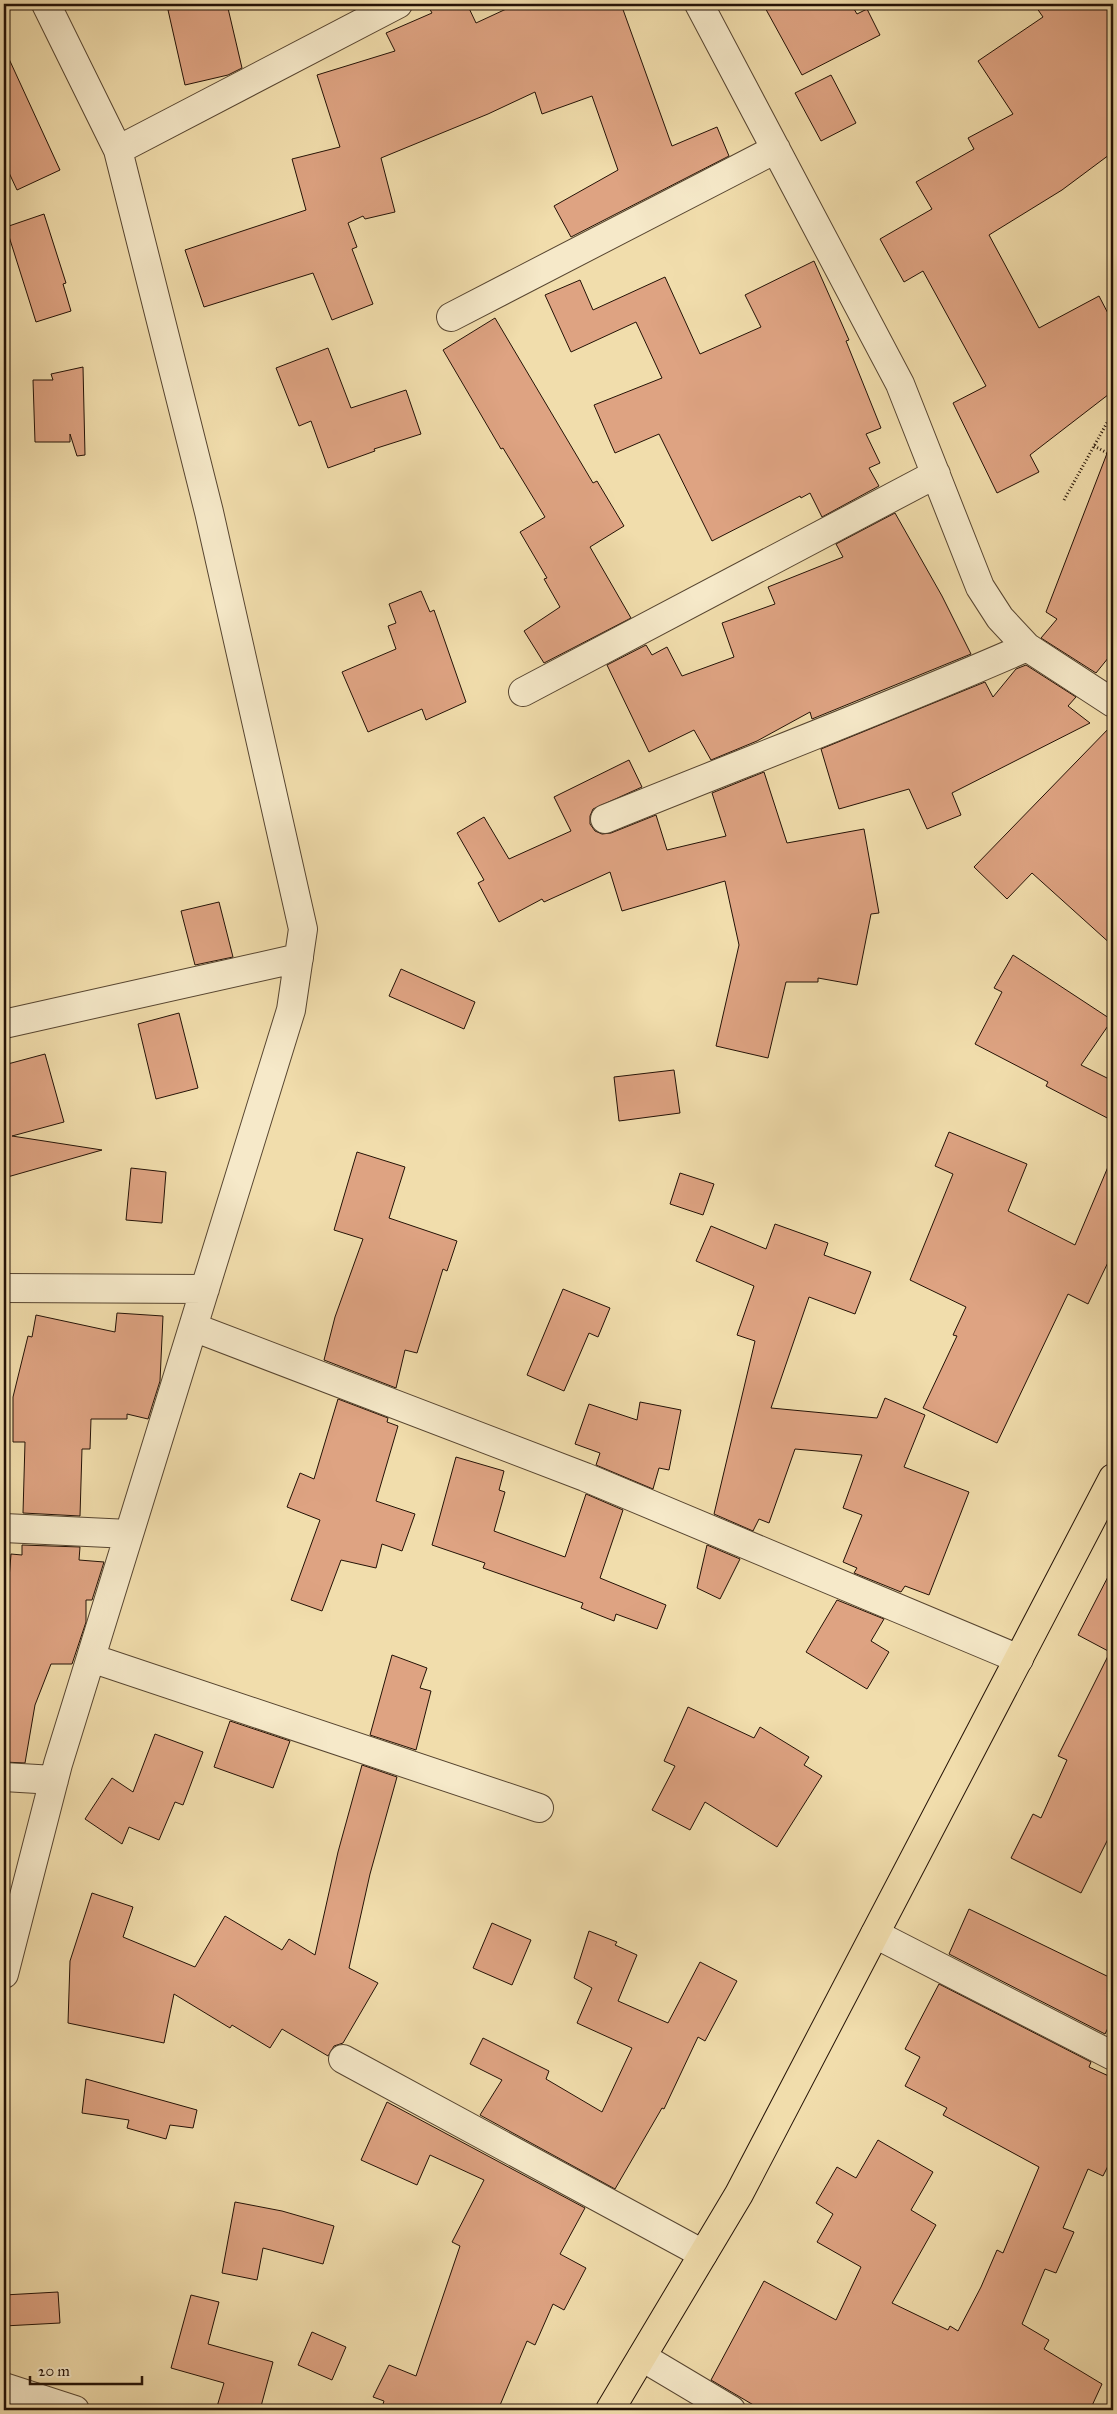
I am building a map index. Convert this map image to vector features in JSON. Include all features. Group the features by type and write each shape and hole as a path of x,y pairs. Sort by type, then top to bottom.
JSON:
{"highway":[{"path":"610,2410 739,2194 1113,1478"}],"street":[{"path":"4,1974 54,1780 291,1010 303,929 209,512 118,150 46,4"},
{"path":"118,150 398,4"},
{"path":"699,4 900,384 980,587 1000,618 1027,647 1113,703"},
{"path":"451,317 776,149"},
{"path":"523,692 936,474"},
{"path":"605,819 831,727 919,694 1027,647"},
{"path":"4,1024 299,958"},
{"path":"4,1288 205,1289"},
{"path":"193,1328 585,1477 1019,1659"},
{"path":"4,1528 129,1534"},
{"path":"91,1658 539,1808"},
{"path":"4,1777 54,1780"},
{"path":"875,1934 1113,2056"},
{"path":"343,2059 704,2254"},
{"path":"642,2357 731,2410"},
{"path":"4,2387 75,2410"}],"path":[{"path":"1064,500 1113,412"},
{"path":"1094,446 1113,456"}],"building":[{"path":"196,4 227,4 242,68 228,75 185,85 168,10"},
{"path":"427,4 467,4 476,23 517,4 621,4 672,146 717,127 729,156 571,237 554,206 618,170 592,96 542,114 535,92 488,114 381,158 395,212 365,219 363,216 348,223 357,247 352,249 373,304 332,320 313,273 204,307 185,250 306,210 292,159 340,147 317,75 395,51 386,33 432,13"},
{"path":"763,4 851,4 857,14 867,9 880,35 802,75"},
{"path":"1034,4 1113,4 1113,152 1062,190 989,235 1039,328 1099,296 1113,323 1113,391 1030,455 1039,472 997,493 953,403 986,386 923,271 904,282 880,239 932,209 916,182 974,149 968,138 1013,114 978,61 1043,17"},
{"path":"4,48 60,170 17,190 4,162"},
{"path":"831,75 856,123 821,141 795,93"},
{"path":"44,214 66,283 63,284 71,311 36,322 6,227"},
{"path":"814,261 849,340 846,341 881,428 866,434 880,463 869,468 879,486 822,517 810,493 801,498 800,496 712,541 659,434 615,453 594,405 662,378 636,322 571,352 545,295 580,280 593,310 665,277 700,354 761,327 745,295"},
{"path":"495,318 593,483 597,481 624,526 590,547 631,618 544,663 524,631 560,607 544,579 547,578 520,532 545,517 503,448 501,449 443,350"},
{"path":"328,348 351,408 406,390 421,434 374,449 375,451 328,468 311,421 299,426 276,368"},
{"path":"83,367 85,455 77,456 70,434 70,442 35,442 33,380 53,380 51,374"},
{"path":"1111,443 1113,443 1113,652 1096,673 1041,638 1057,619 1046,612"},
{"path":"895,513 942,596 971,654 812,719 810,712 757,741 711,760 694,730 649,752 607,665 646,645 652,655 667,647 682,676 734,657 722,623 775,604 768,587 843,557 836,544"},
{"path":"421,591 430,612 434,610 466,702 426,720 422,709 368,732 342,672 396,649 388,626 396,623 389,604"},
{"path":"1026,665 1076,697 1068,706 1090,723 952,793 961,815 927,829 909,789 839,809 821,749 985,682 993,697 1016,669"},
{"path":"1113,724 1113,946 1032,873 1007,899 974,867"},
{"path":"629,760 642,787 593,809 590,816 590,824 595,831 602,834 611,833 656,815 667,850 726,836 712,793 764,772 787,843 864,829 879,913 871,914 857,985 818,978 818,982 786,982 768,1058 716,1046 739,945 725,881 622,911 610,872 544,902 542,899 499,922 478,883 484,880 457,833 484,817 509,859 571,831 554,797"},
{"path":"219,902 233,957 195,965 181,911"},
{"path":"1013,955 1112,1020 1081,1065 1113,1081 1113,1121 1046,1086 1048,1082 975,1044 1002,992 994,988"},
{"path":"401,969 475,1002 464,1029 389,996"},
{"path":"179,1013 198,1088 156,1099 138,1024"},
{"path":"45,1054 64,1122 12,1136 102,1150 4,1178 4,1065"},
{"path":"674,1070 680,1113 619,1121 614,1077"},
{"path":"949,1132 1027,1164 1008,1211 1075,1245 1113,1155 1113,1252 1088,1304 1068,1294 997,1443 923,1408 957,1336 953,1335 966,1307 910,1280 953,1174 935,1166"},
{"path":"357,1152 405,1167 389,1218 457,1241 447,1271 443,1269 417,1353 405,1350 396,1388 324,1360 335,1317 363,1239 334,1230"},
{"path":"131,1168 166,1172 162,1223 126,1220"},
{"path":"680,1173 714,1184 703,1215 670,1204"},
{"path":"775,1224 828,1243 824,1255 871,1272 855,1314 809,1297 771,1408 877,1418 885,1398 925,1415 904,1467 969,1492 929,1595 905,1586 901,1592 854,1573 857,1568 843,1562 862,1515 843,1508 862,1455 795,1449 769,1523 759,1519 753,1531 714,1514 755,1341 737,1335 754,1286 696,1261 711,1226 766,1249"},
{"path":"563,1289 610,1308 598,1337 589,1333 564,1391 527,1375"},
{"path":"117,1313 163,1316 160,1381 148,1419 127,1414 127,1419 91,1419 90,1449 82,1449 80,1516 23,1513 25,1442 13,1442 13,1397 28,1336 32,1337 36,1315 115,1332"},
{"path":"338,1399 388,1418 387,1422 398,1426 376,1501 415,1514 402,1551 382,1544 376,1568 341,1560 322,1611 291,1600 320,1520 287,1507 300,1473 314,1479"},
{"path":"640,1402 681,1410 669,1470 659,1468 653,1489 596,1465 600,1453 575,1444 589,1404 637,1420"},
{"path":"456,1457 504,1471 499,1490 505,1492 494,1531 565,1557 586,1494 623,1510 600,1578 666,1605 657,1629 616,1614 614,1621 581,1608 583,1603 483,1568 485,1563 432,1545"},
{"path":"22,1545 80,1547 79,1560 104,1562 92,1600 86,1600 86,1622 72,1664 51,1664 35,1705 25,1763 4,1762 7,1624 4,1624 5,1591 8,1591 11,1554 22,1555"},
{"path":"707,1545 740,1559 720,1599 697,1588"},
{"path":"1113,1567 1113,1829 1081,1893 1011,1858 1033,1814 1041,1818 1067,1760 1058,1756 1110,1652 1078,1635"},
{"path":"837,1600 884,1619 871,1641 889,1652 867,1689 806,1652"},
{"path":"392,1655 427,1668 420,1688 431,1691 416,1750 370,1735"},
{"path":"688,1707 754,1738 760,1727 809,1757 804,1765 822,1776 777,1847 705,1802 690,1830 652,1810 675,1766 664,1761"},
{"path":"230,1721 290,1741 273,1788 214,1767"},
{"path":"155,1734 203,1752 183,1805 175,1802 159,1840 129,1827 122,1844 85,1819 112,1778 133,1792"},
{"path":"362,1765 397,1777 370,1874 349,1968 378,1983 343,2043 334,2046 328,2056 282,2029 270,2048 232,2025 230,2028 174,1994 164,2043 68,2023 70,1961 92,1893 133,1907 123,1937 195,1967 225,1916 282,1950 289,1939 315,1955 338,1852"},
{"path":"969,1909 1113,1979 1113,2018 1105,2034 949,1954"},
{"path":"492,1923 531,1940 512,1985 473,1968"},
{"path":"589,1931 617,1942 615,1945 637,1955 618,2001 668,2023 700,1962 737,1981 705,2041 698,2037 664,2109 662,2108 615,2189 480,2115 502,2080 470,2064 483,2038 549,2071 546,2079 602,2112 632,2048 577,2023 592,1988 574,1978"},
{"path":"939,1984 1091,2062 1089,2067 1113,2078 1113,2156 1103,2176 1088,2169 1063,2228 1074,2232 1056,2273 1045,2269 1022,2324 1049,2340 1044,2349 1102,2384 1090,2410 762,2410 711,2380 764,2281 836,2320 861,2267 817,2242 833,2214 816,2203 837,2167 856,2178 878,2140 933,2172 911,2210 936,2225 892,2303 948,2330 950,2326 958,2331 981,2287 997,2250 1003,2253 1039,2167 943,2115 947,2108 905,2086 920,2057 905,2049"},
{"path":"86,2079 197,2110 193,2128 170,2125 166,2139 127,2128 129,2120 82,2113"},
{"path":"387,2102 585,2208 560,2254 586,2268 564,2310 553,2304 535,2345 527,2341 498,2410 381,2410 384,2401 373,2397 389,2365 416,2376 460,2246 452,2242 484,2180 430,2155 417,2185 361,2160"},
{"path":"235,2202 282,2211 334,2226 323,2264 263,2248 257,2280 222,2273"},
{"path":"58,2292 60,2323 4,2326 4,2295"},
{"path":"191,2295 219,2302 208,2344 273,2362 260,2410 216,2410 224,2383 171,2368"},
{"path":"312,2332 346,2347 332,2380 298,2365"}]}
